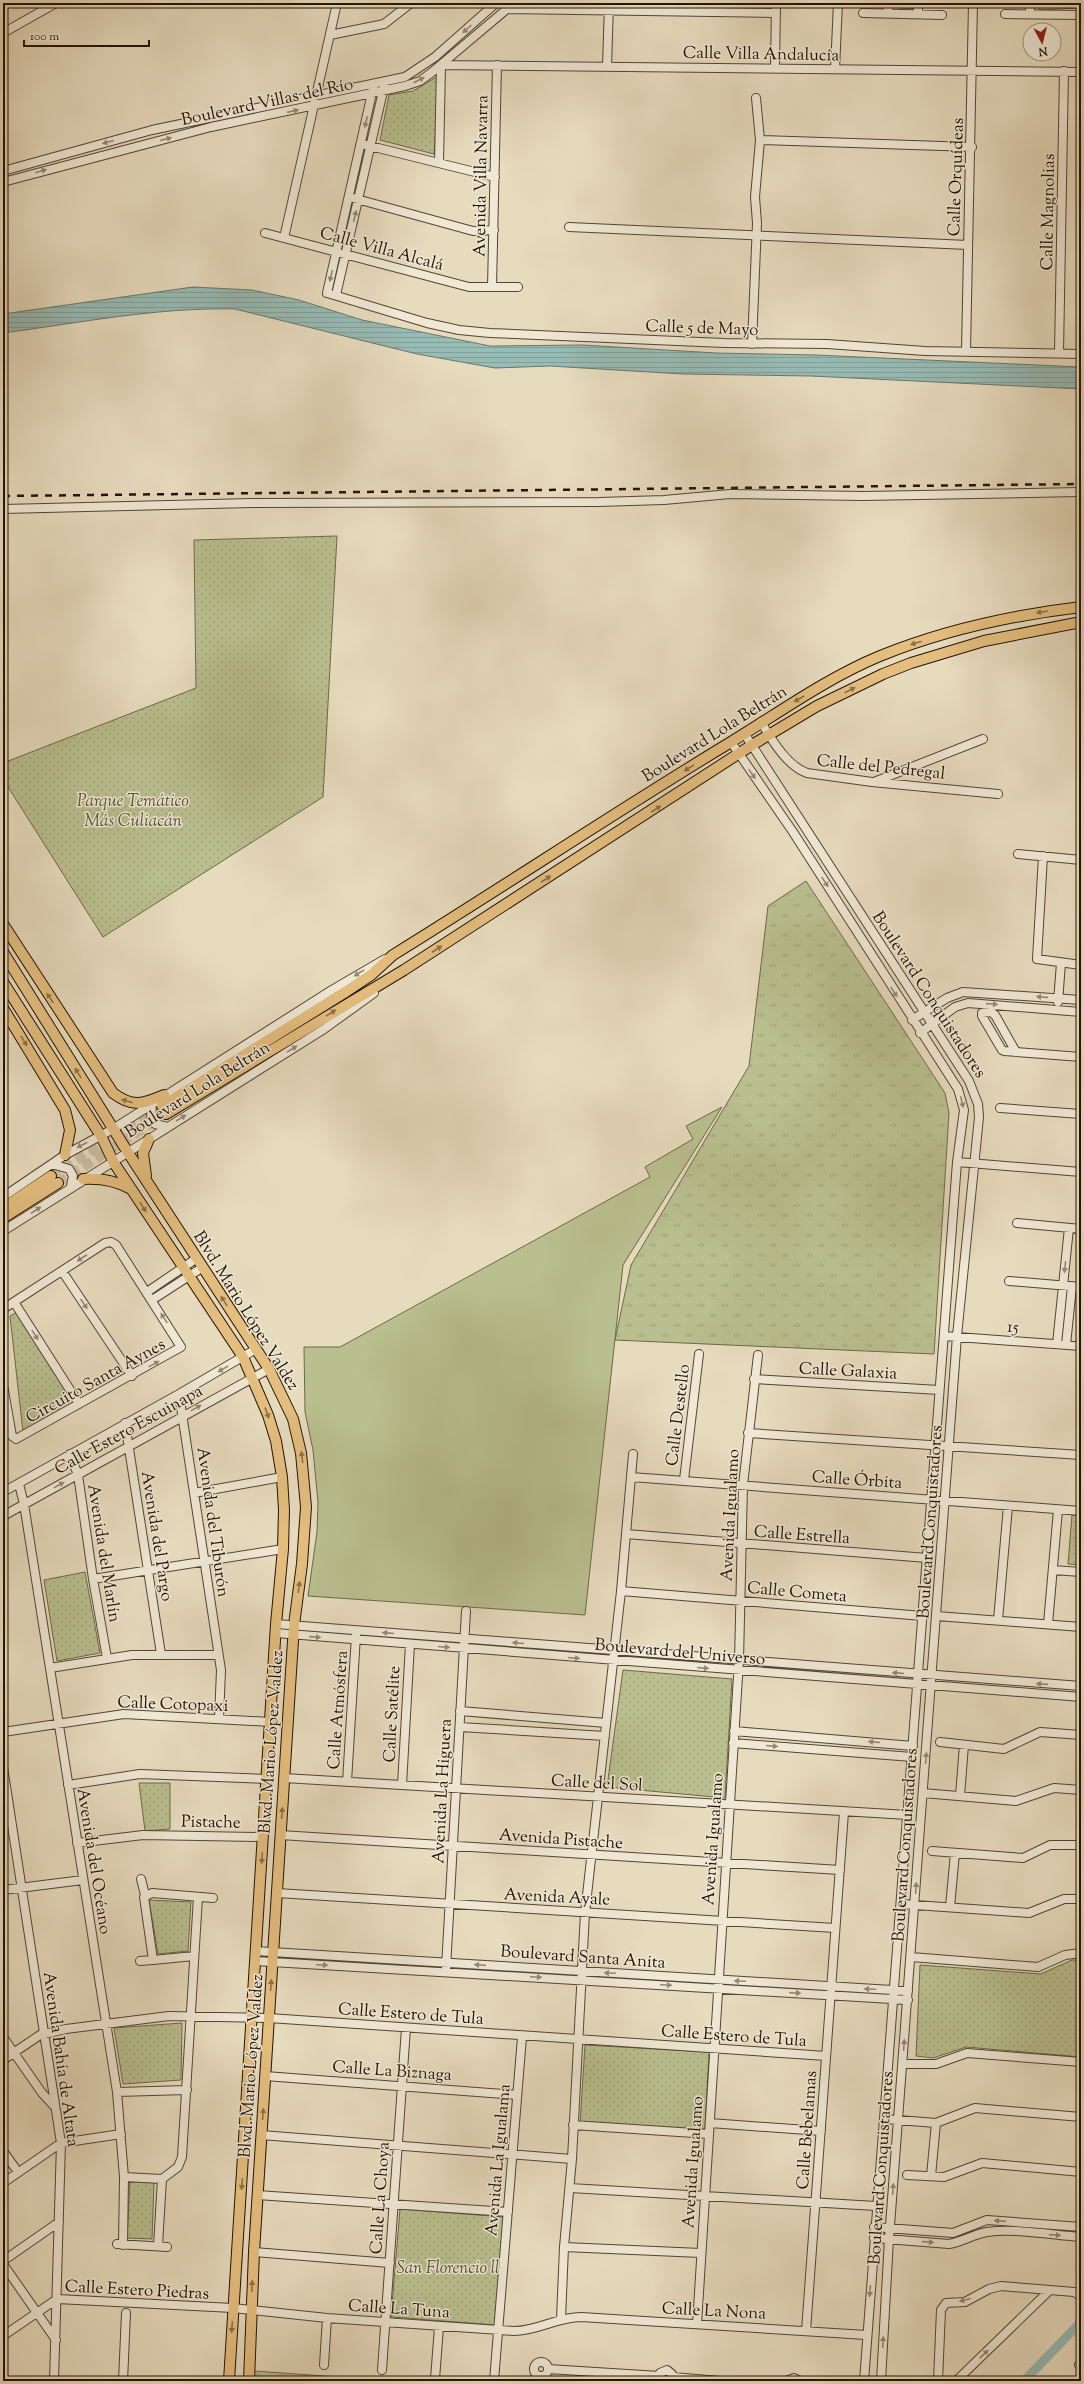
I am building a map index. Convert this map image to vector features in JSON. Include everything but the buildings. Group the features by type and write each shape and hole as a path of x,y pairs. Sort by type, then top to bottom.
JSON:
{"main road":[{"name":"Boulevard Lola Beltrán","path":"160,1107 344,993 371,975 393,955 761,722 837,677 903,647 994,621 1081,607"},
{"name":"Boulevard Lola Beltrán","path":"160,1107 404,970 752,745 855,687 911,663 984,640 1081,622"},
{"path":"3,924 113,1093 121,1099 136,1103 144,1103 164,1095"},
{"name":"Blvd. Mario López Valdez","path":"3,952 128,1153 269,1369 293,1418 304,1473 306,1507 304,1539 293,1630 254,2252 249,2381"},
{"name":"Blvd. Mario López Valdez","path":"3,982 101,1136 113,1162 185,1273 243,1358 268,1415 282,1477 283,1549 276,1629 229,2381"},
{"path":"3,1008 65,1110 70,1130 65,1155"},
{"path":"148,1184 143,1153 149,1139"},
{"path":"3,1208 55,1179 3,1218"},
{"path":"83,1179 112,1181 132,1190"}],"street":[{"path":"3,34 56,3"},
{"path":"284,238 336,3"},
{"path":"330,35 384,24 412,3"},
{"name":"Boulevard Villas del Río","path":"3,171 152,130 316,94 405,77 435,58 496,3"},
{"path":"501,3 508,9 608,7 776,13"},
{"name":"Boulevard Villas del Río","path":"3,182 203,129 383,91 420,81 514,3"},
{"path":"775,68 776,3"},
{"path":"835,69 838,3"},
{"path":"888,3 888,13"},
{"path":"918,3 918,14"},
{"name":"Calle Orquídeas","path":"966,351 972,147 973,3"},
{"path":"1030,3 1030,14"},
{"path":"607,67 608,7"},
{"path":"863,12 942,15"},
{"path":"1005,14 1081,15"},
{"path":"435,58 441,65 439,163"},
{"name":"Calle Villa Andalucía","path":"441,65 1081,72"},
{"name":"Avenida Villa Navarra","path":"492,287 497,65"},
{"name":"Calle Magnolias","path":"1059,353 1064,71"},
{"path":"336,295 385,82"},
{"path":"336,252 374,84"},
{"path":"752,344 756,235 755,197 760,140 756,98"},
{"path":"760,140 972,147"},
{"path":"361,143 494,177"},
{"path":"349,197 473,231 494,230"},
{"path":"569,227 968,246"},
{"name":"Calle Villa Alcalá","path":"264,233 468,286 518,287"},
{"name":"Calle 5 de Mayo","path":"336,252 327,293 427,323 459,330 646,340 752,344 827,344 864,348 1081,354"},
{"path":"3,509 260,503 599,502 664,500 730,494 863,496 1081,492"},
{"name":"Calle del Pedregal","path":"761,722 769,735 800,770 817,775 872,782 998,794"},
{"name":"Boulevard Conquistadores","path":"744,733 975,1092 979,1117 976,1163 958,1336 936,1616 889,2239 881,2381"},
{"path":"872,782 983,739"},
{"name":"Boulevard Conquistadores","path":"731,742 793,832 920,1033 941,1063 962,1099 964,1110 957,1162 939,1390 885,2119 874,2227 864,2381"},
{"path":"1018,854 1081,860"},
{"path":"1043,856 1036,955 1041,961 1081,965"},
{"name":"Boulevard Lola Beltrán","path":"3,1197 65,1155 113,1128 160,1107 164,1095 366,969 393,955"},
{"path":"1057,1009 1061,964"},
{"name":"Boulevard Lola Beltrán","path":"3,1231 71,1186 128,1153 324,1029 404,970"},
{"path":"963,992 968,1003"},
{"path":"912,1020 947,998 963,992 1081,1000"},
{"path":"920,1033 955,1007 968,1003 1081,1012"},
{"path":"1016,1052 993,1013 982,1013 982,1016 1001,1049 1016,1052 1081,1057"},
{"path":"160,1107 151,1120 155,1124 168,1127"},
{"path":"1000,1108 1081,1114"},
{"path":"957,1162 1081,1172"},
{"path":"52,1164 69,1169 73,1176 71,1186"},
{"path":"1017,1224 1081,1229"},
{"path":"1066,1345 1069,1228"},
{"name":"Circuito Santa Aynes","path":"3,1309 105,1243 114,1243 147,1292 181,1347 132,1376 16,1439 12,1436 3,1385"},
{"path":"152,1300 185,1273 200,1263"},
{"path":"62,1271 132,1376"},
{"path":"147,1292 185,1273"},
{"path":"1010,1281 1081,1287"},
{"path":"1057,1344 1067,1286"},
{"path":"14,1302 79,1404"},
{"name":"15","path":"944,1336 1081,1346"},
{"name":"Calle Estero Escuinapa","path":"3,1492 243,1358 256,1349"},
{"name":"Calle Destello","path":"684,1480 699,1354"},
{"name":"Avenida Igualamo","path":"697,2324 738,1671 743,1485 754,1379 758,1355"},
{"name":"Calle Estero Escuinapa","path":"3,1516 252,1377 269,1369"},
{"name":"Calle Galaxia","path":"754,1379 939,1390"},
{"name":"Avenida del Tiburón","path":"179,1394 221,1670 219,1719"},
{"name":"Avenida del Pargo","path":"125,1423 161,1654"},
{"path":"748,1433 1081,1455"},
{"name":"Avenida del Marlín","path":"70,1454 78,1475 92,1579 107,1658"},
{"path":"561,2319 564,2247 572,2159 577,2040 585,1913 621,1591 633,1454"},
{"name":"Calle Órbita","path":"631,1476 1081,1511"},
{"path":"194,1493 282,1477"},
{"name":"Avenida del Océano","path":"18,1484 24,1504 105,2024 117,2092 122,2134 124,2177 120,2245 163,2247 162,2179"},
{"path":"998,1620 1008,1506"},
{"path":"1048,1624 1058,1510"},
{"name":"Calle Estrella","path":"626,1534 927,1558"},
{"path":"92,1579 205,1563 283,1549"},
{"path":"1053,1570 1081,1572"},
{"name":"Calle Cometa","path":"621,1591 923,1616"},
{"name":"Avenida La Higuera","path":"446,1972 466,1611"},
{"path":"936,1616 1081,1627"},
{"name":"Boulevard del Universo","path":"276,1629 356,1630 918,1675 1081,1686"},
{"name":"Boulevard del Universo","path":"293,1630 357,1640 918,1686 1081,1697"},
{"name":"Calle Atmósfera","path":"347,1782 357,1640 356,1630"},
{"name":"Calle Satélite","path":"402,1785 410,1644"},
{"path":"50,1668 107,1658 161,1654 218,1655"},
{"path":"828,1678 830,1668"},
{"path":"460,1711 606,1722"},
{"name":"Calle Cotopaxi","path":"3,1732 58,1723 137,1714 271,1722"},
{"path":"460,1727 605,1736"},
{"path":"734,1731 913,1746"},
{"path":"940,1742 1007,1749 1040,1732 1081,1735"},
{"path":"847,1752 848,1740"},
{"path":"733,1743 912,1757"},
{"path":"960,1796 964,1745"},
{"name":"Avenida Bahía de Altata","path":"3,1767 61,2143 58,2299 54,2381"},
{"path":"68,1785 140,1774 267,1779"},
{"name":"Calle del Sol","path":"284,1778 908,1815"},
{"path":"923,1793 1016,1801 1054,1788 1081,1790"},
{"name":"Calle Bebelamas","path":"806,2331 844,1812"},
{"name":"Pistache","path":"77,1843 143,1835 263,1837"},
{"name":"Avenida Pistache","path":"280,1835 840,1870"},
{"path":"932,1851 1023,1858 1050,1845 1081,1845"},
{"path":"950,1907 955,1853"},
{"path":"141,1878 145,1895 144,1900 154,1960"},
{"path":"3,1890 83,1880"},
{"name":"Avenida Ayale","path":"277,1892 449,1905 722,1920 836,1928"},
{"path":"145,1895 152,1893 214,1898"},
{"path":"124,2177 162,2179 178,2167 182,2157 198,1897"},
{"path":"901,1904 1029,1913 1064,1899 1081,1899"},
{"path":"911,1957 1038,1967 1065,1955 1081,1953"},
{"path":"140,1961 194,1956"},
{"name":"Boulevard Santa Anita","path":"255,1956 446,1963 831,1986 894,1995"},
{"name":"Boulevard Santa Anita","path":"273,1957 446,1972 830,1995 908,1995"},
{"name":"Calle Estero de Tula","path":"3,2060 44,2033 144,2018 191,2016 269,2018 522,2037 826,2056"},
{"name":"Calle La Choya","path":"382,2370 406,2028"},
{"name":"Avenida La Igualama","path":"494,2381 522,2037"},
{"path":"3,2038 42,2093 56,2107"},
{"path":"903,2064 936,2064 967,2053 1081,2062"},
{"name":"Calle La Biznaga","path":"265,2076 402,2085 517,2095"},
{"path":"117,2092 186,2090"},
{"path":"885,2119 936,2123 975,2108 1081,2117"},
{"path":"710,2122 820,2131"},
{"path":"931,2176 936,2123"},
{"path":"573,2125 709,2134"},
{"path":"3,2183 61,2143 122,2134"},
{"path":"261,2135 572,2159"},
{"path":"3,2151 18,2172"},
{"path":"907,2175 952,2176 982,2163 1081,2172"},
{"path":"570,2188 816,2201 876,2206"},
{"path":"258,2194 508,2212"},
{"path":"874,2227 953,2233 987,2220 1081,2227"},
{"path":"56,2340 3,2263 59,2222"},
{"path":"874,2238 949,2244 980,2233 999,2231 1081,2237"},
{"path":"564,2247 701,2253"},
{"path":"254,2252 390,2263"},
{"path":"938,2381 941,2310 946,2303 965,2302 989,2289 1001,2286 1074,2292 1079,2296"},
{"path":"956,2381 1050,2290"},
{"name":"Calle Estero Piedras","path":"3,2336 58,2299 233,2308"},
{"name":"Calle La Tuna","path":"233,2308 251,2312 439,2327 523,2331 561,2319"},
{"path":"123,2381 126,2313"},
{"name":"Calle La Nona","path":"561,2319 581,2317 866,2335"},
{"path":"324,2366 327,2318"},
{"path":"435,2379 439,2327"},
{"path":"548,2369 659,2379 662,2372 667,2370 672,2379 720,2381"},
{"path":"786,2381 794,2378 800,2381"}],"green space":[{"path":"898,3 918,3 918,9 898,8"},
{"path":"1038,3 1081,3 1081,8 1039,10"},
{"path":"440,75 434,154 380,140 389,95 413,91"},
{"name":"Parque Temático Más Culiacán","path":"337,536 323,797 103,937 3,779 3,763 196,688 194,540"},
{"path":"806,881 945,1093 949,1113 934,1354 615,1340 631,1265 749,1066 768,906"},
{"path":"722,1107 623,1265 585,1615 308,1596 317,1532 318,1502 313,1450 305,1412 304,1347 340,1347 650,1177 645,1167 693,1139 686,1126"},
{"path":"1080,1237 1081,1282 1077,1282"},
{"path":"20,1311 75,1403 23,1432 10,1316"},
{"path":"1072,1515 1081,1516 1081,1565 1068,1564"},
{"path":"85,1572 100,1653 57,1661 44,1580"},
{"path":"623,1670 732,1679 725,1798 607,1787"},
{"path":"139,1783 170,1783 170,1829 145,1831"},
{"path":"149,1900 191,1902 188,1951 158,1954"},
{"path":"1072,1960 1081,1960 1081,2057 966,2047 933,2058 916,2056 920,1965 1041,1974"},
{"path":"182,2023 181,2080 123,2084 114,2028"},
{"path":"585,2045 709,2052 705,2129 580,2124"},
{"path":"130,2181 154,2182 152,2239 127,2238"},
{"name":"San Florencio ll","path":"400,2209 504,2217 495,2325 391,2317"},
{"path":"254,2371 397,2381 253,2381"}],"water":[{"path":"193,287 252,290 299,300 362,320 490,346 583,345 716,353 816,355 1081,367 1081,389 811,376 683,374 550,366 495,368 417,354 235,309 177,310 148,313 3,333 3,314"}],"waterway":[{"path":"1024,2381 1081,2322"}],"tunnel":[{"path":"51,1176 162,1106"},
{"path":"58,1183 166,1114"}],"railway":[{"path":"3,496 1081,484"}]}
